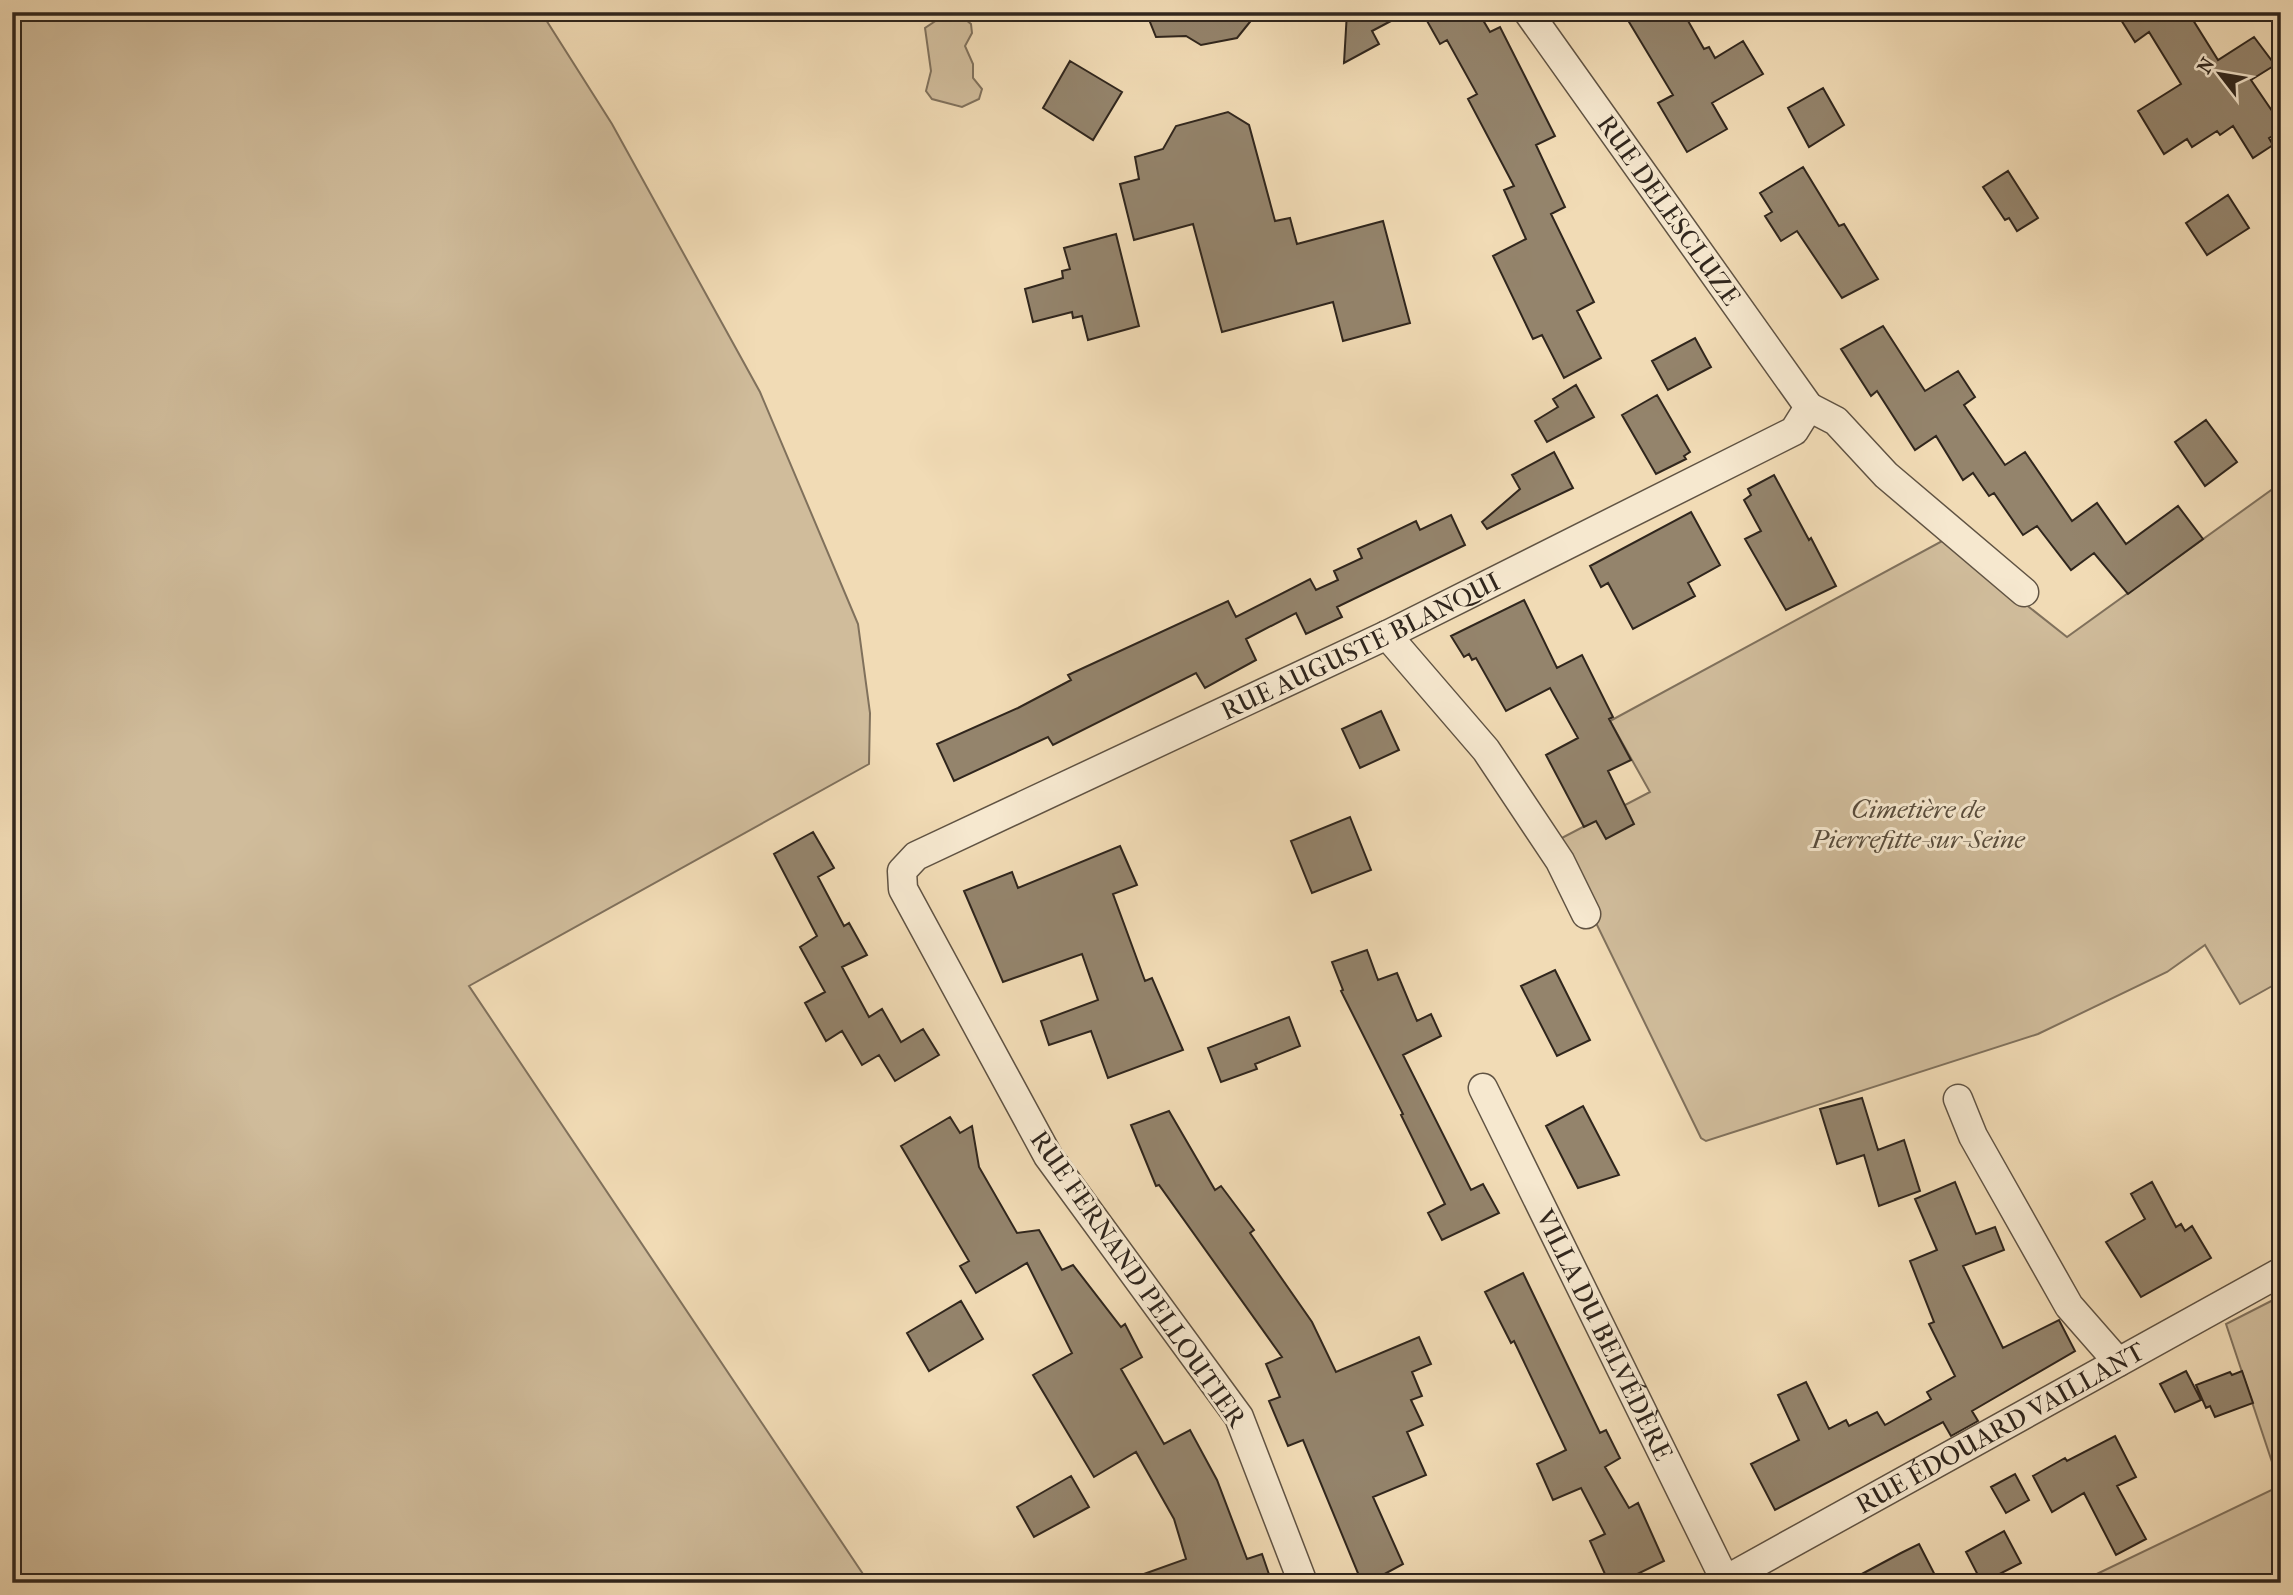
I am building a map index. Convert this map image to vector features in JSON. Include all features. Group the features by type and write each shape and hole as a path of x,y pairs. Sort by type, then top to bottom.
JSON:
{"street":[{"name":"RUE DELESCLUZE","path":"1528,12 1809,407"},
{"path":"1809,407 1836,421 1886,475 2024,592"},
{"name":"RUE AUGUSTE BLANQUI","path":"902,872 916,856 1387,635 1794,431 1809,407"},
{"path":"1387,635 1486,750 1560,861 1586,914"},
{"name":"RUE FERNAND PELLOUTIER","path":"902,872 903,889 1048,1156 1239,1417 1303,1583"},
{"name":"VILLA DU BELVÉDÈRE","path":"1483,1088 1722,1581"},
{"path":"1958,1099 1973,1136 2069,1306 2118,1362"},
{"name":"RUE ÉDOUARD VAILLANT","path":"1722,1581 2281,1272"}],"green space":[{"path":"12,12 541,12 612,124 760,392 858,624 870,713 869,764 469,986 869,1583 12,1583"},
{"path":"949,12 956,12 971,24 972,33 965,46 973,64 973,78 982,89 979,99 962,107 932,99 926,91 931,71 925,28"},
{"name":"Cimetière de Pierrefitte-sur-Seine","path":"2281,483 2281,981 2240,1004 2205,945 2167,972 2038,1034 1706,1141 1701,1138 1556,841 1650,792 1610,721 1944,540 2067,637"},
{"path":"2281,1296 2281,1583 2078,1583 2280,1486 2226,1324"}],"building":[{"path":"1146,12 1258,12 1237,38 1201,45 1186,36 1156,37"},
{"path":"1347,12 1408,12 1372,31 1379,44 1344,63"},
{"path":"1422,12 1496,12 1483,20 1490,32 1500,27 1555,136 1536,145 1565,207 1551,214 1594,302 1577,311 1601,358 1564,378 1542,335 1533,339 1493,256 1526,239 1504,190 1514,186 1468,99 1477,94 1447,40 1440,44"},
{"path":"1623,12 1683,12 1704,49 1709,47 1715,58 1743,41 1763,74 1712,103 1727,129 1687,152 1658,103 1673,95"},
{"path":"2116,12 2188,12 2218,60 2254,37 2275,65 2251,80 2281,124 2281,131 2269,138 2273,145 2253,158 2233,126 2220,135 2217,131 2192,147 2187,139 2164,154 2138,111 2181,84 2149,32 2135,42"},
{"path":"1070,61 1122,92 1093,140 1043,108"},
{"path":"1823,88 1844,125 1809,147 1788,108"},
{"path":"1228,112 1249,125 1275,221 1290,218 1297,244 1383,221 1410,323 1343,341 1333,302 1222,332 1193,224 1134,240 1120,184 1139,179 1135,157 1163,149 1176,126"},
{"path":"1803,167 1839,226 1844,224 1878,279 1842,298 1797,231 1781,241 1765,216 1772,212 1760,193"},
{"path":"2008,171 2038,218 2017,231 2009,218 2005,220 1983,187"},
{"path":"2228,195 2249,228 2207,255 2186,223"},
{"path":"1116,234 1139,326 1088,340 1082,316 1073,318 1072,312 1033,322 1025,289 1063,278 1062,271 1070,269 1064,248"},
{"path":"1883,326 1925,391 1958,371 1975,397 1964,405 2005,465 2025,452 2072,521 2097,503 2126,544 2178,506 2203,539 2128,594 2094,553 2071,570 2037,526 2023,535 1994,493 1989,496 1973,473 1963,480 1936,436 1915,450 1877,391 1871,396 1841,349"},
{"path":"1695,338 1711,367 1668,390 1652,361"},
{"path":"1576,385 1594,417 1547,442 1535,421 1558,407 1553,399"},
{"path":"1657,395 1690,452 1684,456 1686,459 1656,474 1622,415"},
{"path":"2206,420 2237,462 2205,486 2175,442"},
{"path":"1554,452 1573,488 1487,529 1482,522 1520,489 1512,475"},
{"path":"1774,475 1836,586 1786,610 1745,539 1761,531 1744,500 1751,495 1748,489"},
{"path":"1691,512 1720,565 1688,583 1695,596 1633,629 1608,583 1601,587 1590,566"},
{"path":"1451,515 1465,545 1337,607 1342,617 1306,634 1296,613 1246,639 1256,660 1205,688 1196,673 1053,745 1048,737 954,781 937,744 1018,708 1071,680 1068,675 1228,601 1236,617 1310,579 1316,590 1338,580 1334,571 1362,558 1358,549 1416,521 1420,530"},
{"path":"1524,600 1557,668 1582,655 1613,717 1609,719 1631,760 1608,771 1634,824 1606,839 1596,821 1584,827 1546,755 1578,738 1550,688 1506,711 1476,658 1472,660 1469,654 1464,657 1451,636"},
{"path":"1381,711 1399,750 1360,768 1342,729"},
{"path":"1350,817 1371,870 1312,893 1291,841"},
{"path":"813,832 834,868 818,877 844,926 849,923 867,955 842,967 869,1017 882,1009 901,1042 923,1029 939,1055 895,1081 879,1055 862,1065 842,1031 826,1041 805,1003 825,992 800,947 817,936 774,854"},
{"path":"1120,846 1137,885 1113,894 1145,981 1152,978 1183,1050 1108,1078 1091,1031 1049,1045 1041,1021 1098,1000 1082,954 1003,982 964,891 1012,872 1018,888"},
{"path":"1367,950 1378,980 1397,973 1417,1021 1431,1014 1441,1036 1403,1055 1471,1190 1483,1184 1499,1213 1442,1240 1428,1213 1445,1204 1341,991 1343,990 1332,962"},
{"path":"1555,970 1590,1040 1557,1056 1521,986"},
{"path":"1289,1017 1300,1046 1255,1064 1257,1069 1221,1082 1208,1048"},
{"path":"1862,1098 1878,1150 1904,1140 1920,1191 1879,1206 1864,1155 1837,1164 1820,1109"},
{"path":"1583,1106 1619,1175 1578,1188 1546,1126"},
{"path":"1169,1111 1215,1190 1221,1186 1254,1230 1250,1233 1312,1322 1336,1372 1419,1337 1431,1364 1412,1372 1422,1396 1411,1400 1423,1425 1407,1432 1426,1475 1373,1497 1403,1564 1368,1583 1362,1583 1303,1440 1288,1446 1269,1401 1280,1397 1266,1364 1282,1357 1159,1185 1156,1186 1131,1125"},
{"path":"950,1117 960,1133 972,1126 979,1167 1017,1233 1039,1230 1062,1270 1073,1265 1121,1327 1125,1324 1142,1357 1121,1369 1164,1444 1190,1430 1217,1480 1247,1559 1262,1554 1272,1583 1131,1583 1130,1579 1186,1559 1174,1519 1136,1452 1094,1477 1033,1375 1072,1353 1027,1263 976,1293 960,1266 969,1261 901,1146"},
{"path":"1955,1182 1976,1234 1995,1227 2004,1250 1963,1266 2003,1348 2059,1320 2075,1351 1972,1411 1978,1421 1951,1436 1943,1422 1775,1510 1751,1464 1799,1440 1778,1395 1806,1382 1829,1429 1846,1420 1849,1426 1877,1412 1885,1425 1931,1399 1927,1392 1955,1376 1929,1324 1934,1322 1910,1261 1937,1250 1915,1199"},
{"path":"2152,1182 2176,1227 2181,1224 2185,1231 2192,1226 2211,1258 2141,1297 2106,1242 2145,1219 2131,1194"},
{"path":"1523,1273 1600,1433 1606,1430 1620,1458 1605,1467 1629,1508 1638,1503 1664,1561 1619,1583 1609,1583 1590,1541 1605,1534 1581,1488 1553,1500 1537,1464 1566,1450 1514,1341 1511,1343 1485,1292"},
{"path":"961,1301 983,1339 929,1371 907,1333"},
{"path":"2186,1371 2201,1400 2175,1412 2160,1384"},
{"path":"2242,1371 2253,1403 2215,1417 2210,1406 2206,1408 2196,1385 2230,1372 2232,1375"},
{"path":"2115,1436 2136,1477 2117,1486 2146,1539 2116,1555 2084,1493 2052,1512 2033,1476 2065,1458 2067,1461"},
{"path":"2015,1474 2029,1500 2006,1513 1991,1487"},
{"path":"1071,1476 1089,1507 1034,1537 1017,1507"},
{"path":"2004,1531 2021,1563 1982,1583 1966,1552"},
{"path":"1919,1544 1939,1583 1845,1583 1901,1553"}]}
